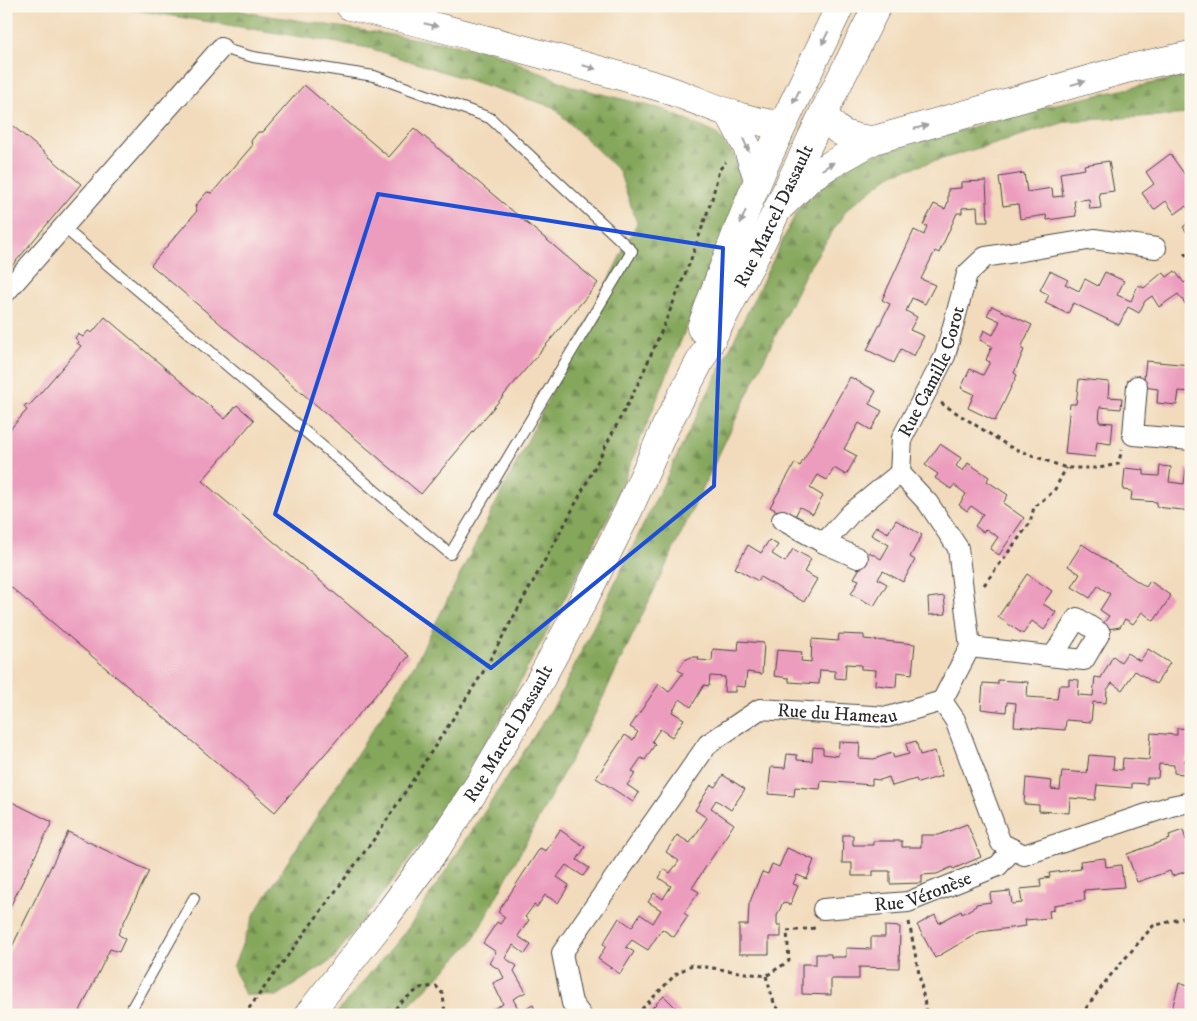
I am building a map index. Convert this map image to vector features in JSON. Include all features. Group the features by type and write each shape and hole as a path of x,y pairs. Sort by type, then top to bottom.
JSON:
{"main road":[{"path":"350,6 571,61 673,91 729,113 762,123 783,124 796,122 824,112 829,122 842,133 856,139 874,140"},
{"name":"Rue Marcel Dassault","path":"666,426 729,252 758,179 840,6"},
{"name":"Rue Marcel Dassault","path":"308,1015 388,915 436,849 481,781 537,686 584,599 628,511 666,426 756,254 877,6"},
{"path":"778,208 811,177 874,140 1126,70 1191,55"},
{"path":"729,113 747,147 758,179"}],"street":[{"path":"6,292 221,48"},
{"name":"Rue Camille Corot","path":"900,473 902,438 945,356 967,274 985,257 1094,239 1156,248"},
{"path":"1137,386 1133,435 1191,440"},
{"path":"824,542 851,512 900,473 928,503 958,548 970,647 942,701 955,720 1001,843 1024,855 1171,806 1191,802"},
{"path":"782,520 858,558"},
{"path":"970,647 1053,656"},
{"name":"Rue du Hameau","path":"581,1015 572,1003 562,953 708,744 760,709 888,717 942,701"},
{"name":"Rue Véronèse","path":"822,918 906,902 998,866 1013,849"}],"lane":[{"path":"63,227 450,554 632,252 490,118 374,76 253,57 221,48"},
{"path":"128,1015 194,898"}],"path":[{"path":"244,1015 377,835 482,674 567,520 639,382 690,262 712,200 719,170 731,158"},
{"path":"1184,253 1191,259"},
{"path":"926,393 1010,447 1066,468 1099,468 1118,464 1122,448"},
{"path":"964,600 979,591 1030,523 1034,507 1054,491 1066,468"},
{"path":"906,902 927,1015"},
{"path":"1081,1015 1109,977 1154,926 1191,916"},
{"path":"636,1015 676,974 692,965 766,976 789,961 787,931 822,918"},
{"path":"766,976 775,1006 787,1015"},
{"path":"390,1015 401,1002 420,988 436,986 443,994 445,1015"}],"highlighted area":[{"path":"378,194 723,248 714,486 491,668 275,514"}],"green space":[{"path":"111,6 224,6 251,13 488,50 574,87 662,109 715,133 734,155 741,169 736,206 610,514 462,790 332,960 277,996 245,995 233,967 255,913 416,662 637,223 619,171 553,107 369,48"},
{"path":"1191,75 1191,114 1069,121 892,174 847,209 805,274 595,714 472,942 400,1015 335,1015 409,927 557,701 799,207 855,160 1047,106"}],"building":[{"path":"304,85 389,157 414,128 598,283 421,494 151,265 197,211 195,206 207,192 212,193 252,146 251,141 258,132 263,132"},
{"path":"6,120 81,184 6,273"},
{"path":"1170,154 1191,183 1191,213 1186,206 1175,214 1166,201 1154,210 1142,193 1154,184 1146,172"},
{"path":"1109,161 1114,191 1099,193 1101,208 1090,209 1089,199 1074,201 1076,216 1047,220 1046,215 1020,219 1018,204 1003,206 999,177 1024,173 1027,192 1052,188 1053,197 1063,196 1060,173 1085,169 1084,165"},
{"path":"986,181 988,222 978,222 977,207 962,208 962,213 957,213 939,253 935,251 921,279 935,285 925,304 912,298 906,311 917,317 910,330 924,336 914,356 901,349 894,363 867,350 890,304 882,300 914,230 924,235 927,226 923,225 934,204 945,209 948,202 948,189 961,188 961,182"},
{"path":"1191,221 1191,238 1183,227"},
{"path":"1050,271 1068,280 1065,284 1079,291 1085,279 1098,286 1105,272 1124,281 1117,295 1131,301 1138,285 1144,288 1163,272 1167,277 1175,271 1184,283 1191,278 1191,311 1178,294 1159,307 1152,296 1145,301 1139,313 1128,307 1119,325 1073,303 1068,314 1045,303 1049,295 1040,290"},
{"path":"992,306 1032,325 1021,348 1024,350 1014,373 1017,375 995,421 968,408 974,394 961,388 970,369 983,375 990,362 986,360 992,346 980,340 984,330 993,335 1000,321 987,315"},
{"path":"105,317 225,419 237,405 254,420 202,481 409,656 275,812 6,583 6,434 27,410 24,407 26,404 29,406 81,346 75,338 78,334 83,337 88,331 92,333"},
{"path":"1146,361 1191,365 1191,392 1179,391 1177,405 1157,403 1158,389 1143,387"},
{"path":"850,377 876,391 869,404 882,411 871,430 859,423 844,449 857,456 846,475 834,468 827,480 818,475 810,488 823,496 813,514 800,507 793,520 770,507 795,463 800,466"},
{"path":"1079,379 1109,382 1108,397 1122,398 1121,409 1100,407 1099,422 1113,423 1111,444 1097,442 1095,457 1065,454 1070,404 1076,404"},
{"path":"940,444 961,458 956,466 963,471 968,463 989,477 987,481 1008,495 1003,503 1024,518 999,555 990,549 998,537 986,529 983,532 975,526 983,514 971,506 967,511 959,505 966,494 954,485 951,489 935,478 938,474 925,465"},
{"path":"1160,466 1171,467 1169,482 1184,484 1186,469 1191,469 1191,511 1156,507 1157,502 1131,500 1132,491 1123,490 1125,468 1144,470 1144,475 1159,476"},
{"path":"896,520 922,535 910,557 915,560 903,582 883,571 878,579 887,584 874,606 851,594 859,580 854,578 869,552 881,559 889,545 871,535 876,526 888,533"},
{"path":"769,540 778,545 772,554 785,562 793,549 811,559 804,572 817,579 804,602 760,577 758,581 735,568 748,545 761,553"},
{"path":"1082,544 1146,587 1150,581 1171,596 1154,621 1142,612 1133,624 1125,619 1120,627 1108,629 1102,625 1109,616 1100,610 1110,594 1098,586 1090,598 1072,587 1080,574 1068,566"},
{"path":"1027,574 1052,591 1043,604 1056,612 1044,630 1032,621 1023,634 998,617"},
{"path":"944,596 946,614 929,615 928,598"},
{"path":"839,634 864,635 864,639 915,644 912,674 897,672 896,687 875,685 876,670 861,669 861,665 846,664 845,679 835,678 835,671 820,670 819,684 789,682 789,678 774,676 777,650 802,652 801,661 811,662 812,639 838,641"},
{"path":"739,641 764,643 762,674 747,672 745,687 735,686 735,692 724,692 725,677 710,676 709,686 704,685 691,707 680,699 672,712 684,719 672,737 660,729 652,741 655,744 645,760 641,758 632,771 636,773 627,785 639,793 633,802 596,778 625,735 633,740 638,732 630,727 659,684 669,692 683,673 678,670 685,660 691,657 699,657 698,660 712,661 713,649 738,651"},
{"path":"1148,649 1170,663 1156,684 1135,671 1122,690 1112,683 1107,690 1106,703 1093,702 1091,722 1066,720 1065,730 1014,726 1016,703 1007,702 1006,712 981,709 983,683 998,684 998,680 1028,682 1027,697 1057,699 1059,685 1069,685 1069,679 1079,680 1078,695 1093,696 1095,677 1101,678 1113,656 1121,662 1127,653 1140,661"},
{"path":"1177,728 1191,729 1191,760 1185,759 1184,774 1174,773 1174,765 1159,764 1158,778 1147,778 1147,784 1132,783 1132,788 1097,785 1095,800 1070,798 1069,813 1039,811 1039,805 1024,804 1026,778 1052,781 1051,789 1060,790 1062,771 1087,773 1089,755 1114,757 1113,769 1122,770 1123,758 1149,760 1151,733 1177,735"},
{"path":"916,741 920,755 935,751 942,776 918,783 916,779 892,786 889,777 880,780 872,779 872,785 821,781 820,789 795,787 794,796 768,794 771,767 785,768 787,754 797,755 797,760 812,761 813,747 823,748 823,754 838,756 839,742 860,743 859,758 874,759 892,753 894,758 909,754 906,744"},
{"path":"723,775 745,789 731,810 716,800 711,808 734,824 692,888 699,892 684,913 688,916 674,937 662,929 648,950 632,940 626,947 634,952 620,974 598,959 606,946 603,944 619,918 632,927 640,914 653,923 661,910 648,902 654,893 663,899 671,886 659,878 664,869 670,873 679,861 666,852 677,835 690,843 707,818 695,810 711,785 715,787"},
{"path":"6,799 52,822 6,915"},
{"path":"967,824 981,857 937,874 922,875 922,883 890,884 890,871 873,871 873,876 852,876 852,863 842,863 843,835 853,835 853,845 873,845 873,841 902,841 902,847 921,847 921,835 939,835"},
{"path":"560,830 585,847 577,860 589,868 583,876 566,865 557,877 569,885 558,903 545,895 537,907 534,905 525,917 529,920 518,936 531,945 525,954 513,945 505,958 517,966 514,971 526,992 513,999 520,1012 533,1005 538,1015 492,1015 489,1011 503,1004 493,983 504,978 500,970 489,963 496,952 483,943 497,922 500,924 505,917 498,912 540,848 546,851"},
{"path":"1183,830 1186,840 1191,838 1191,870 1172,876 1170,871 1137,882 1127,854 1170,839 1169,835"},
{"path":"68,832 149,871 118,934 125,939 119,952 110,949 78,1015 6,1015 6,959"},
{"path":"787,848 814,860 807,879 797,875 793,884 798,886 790,905 783,902 777,916 777,925 781,925 781,937 769,937 769,954 739,954 739,925 748,925 749,904 762,872 768,874 772,864 779,867"},
{"path":"1105,858 1106,867 1121,865 1124,887 1084,890 1085,900 1054,905 1054,910 1049,911 1050,918 1025,920 1026,926 980,932 935,958 917,925 935,915 939,923 961,911 962,914 976,906 976,904 991,902 990,893 1010,891 1012,904 1022,903 1020,889 1041,887 1040,879 1050,877 1049,873 1081,869 1080,861"},
{"path":"885,926 900,927 899,968 859,967 859,979 831,979 831,995 802,994 802,964 816,964 816,954 846,957 846,948 871,949 871,937 885,937"},
{"path":"1179,983 1191,987 1191,1015 1186,1015 1186,1013 1172,1009"},
{"path":"664,996 683,1015 645,1015"}]}
